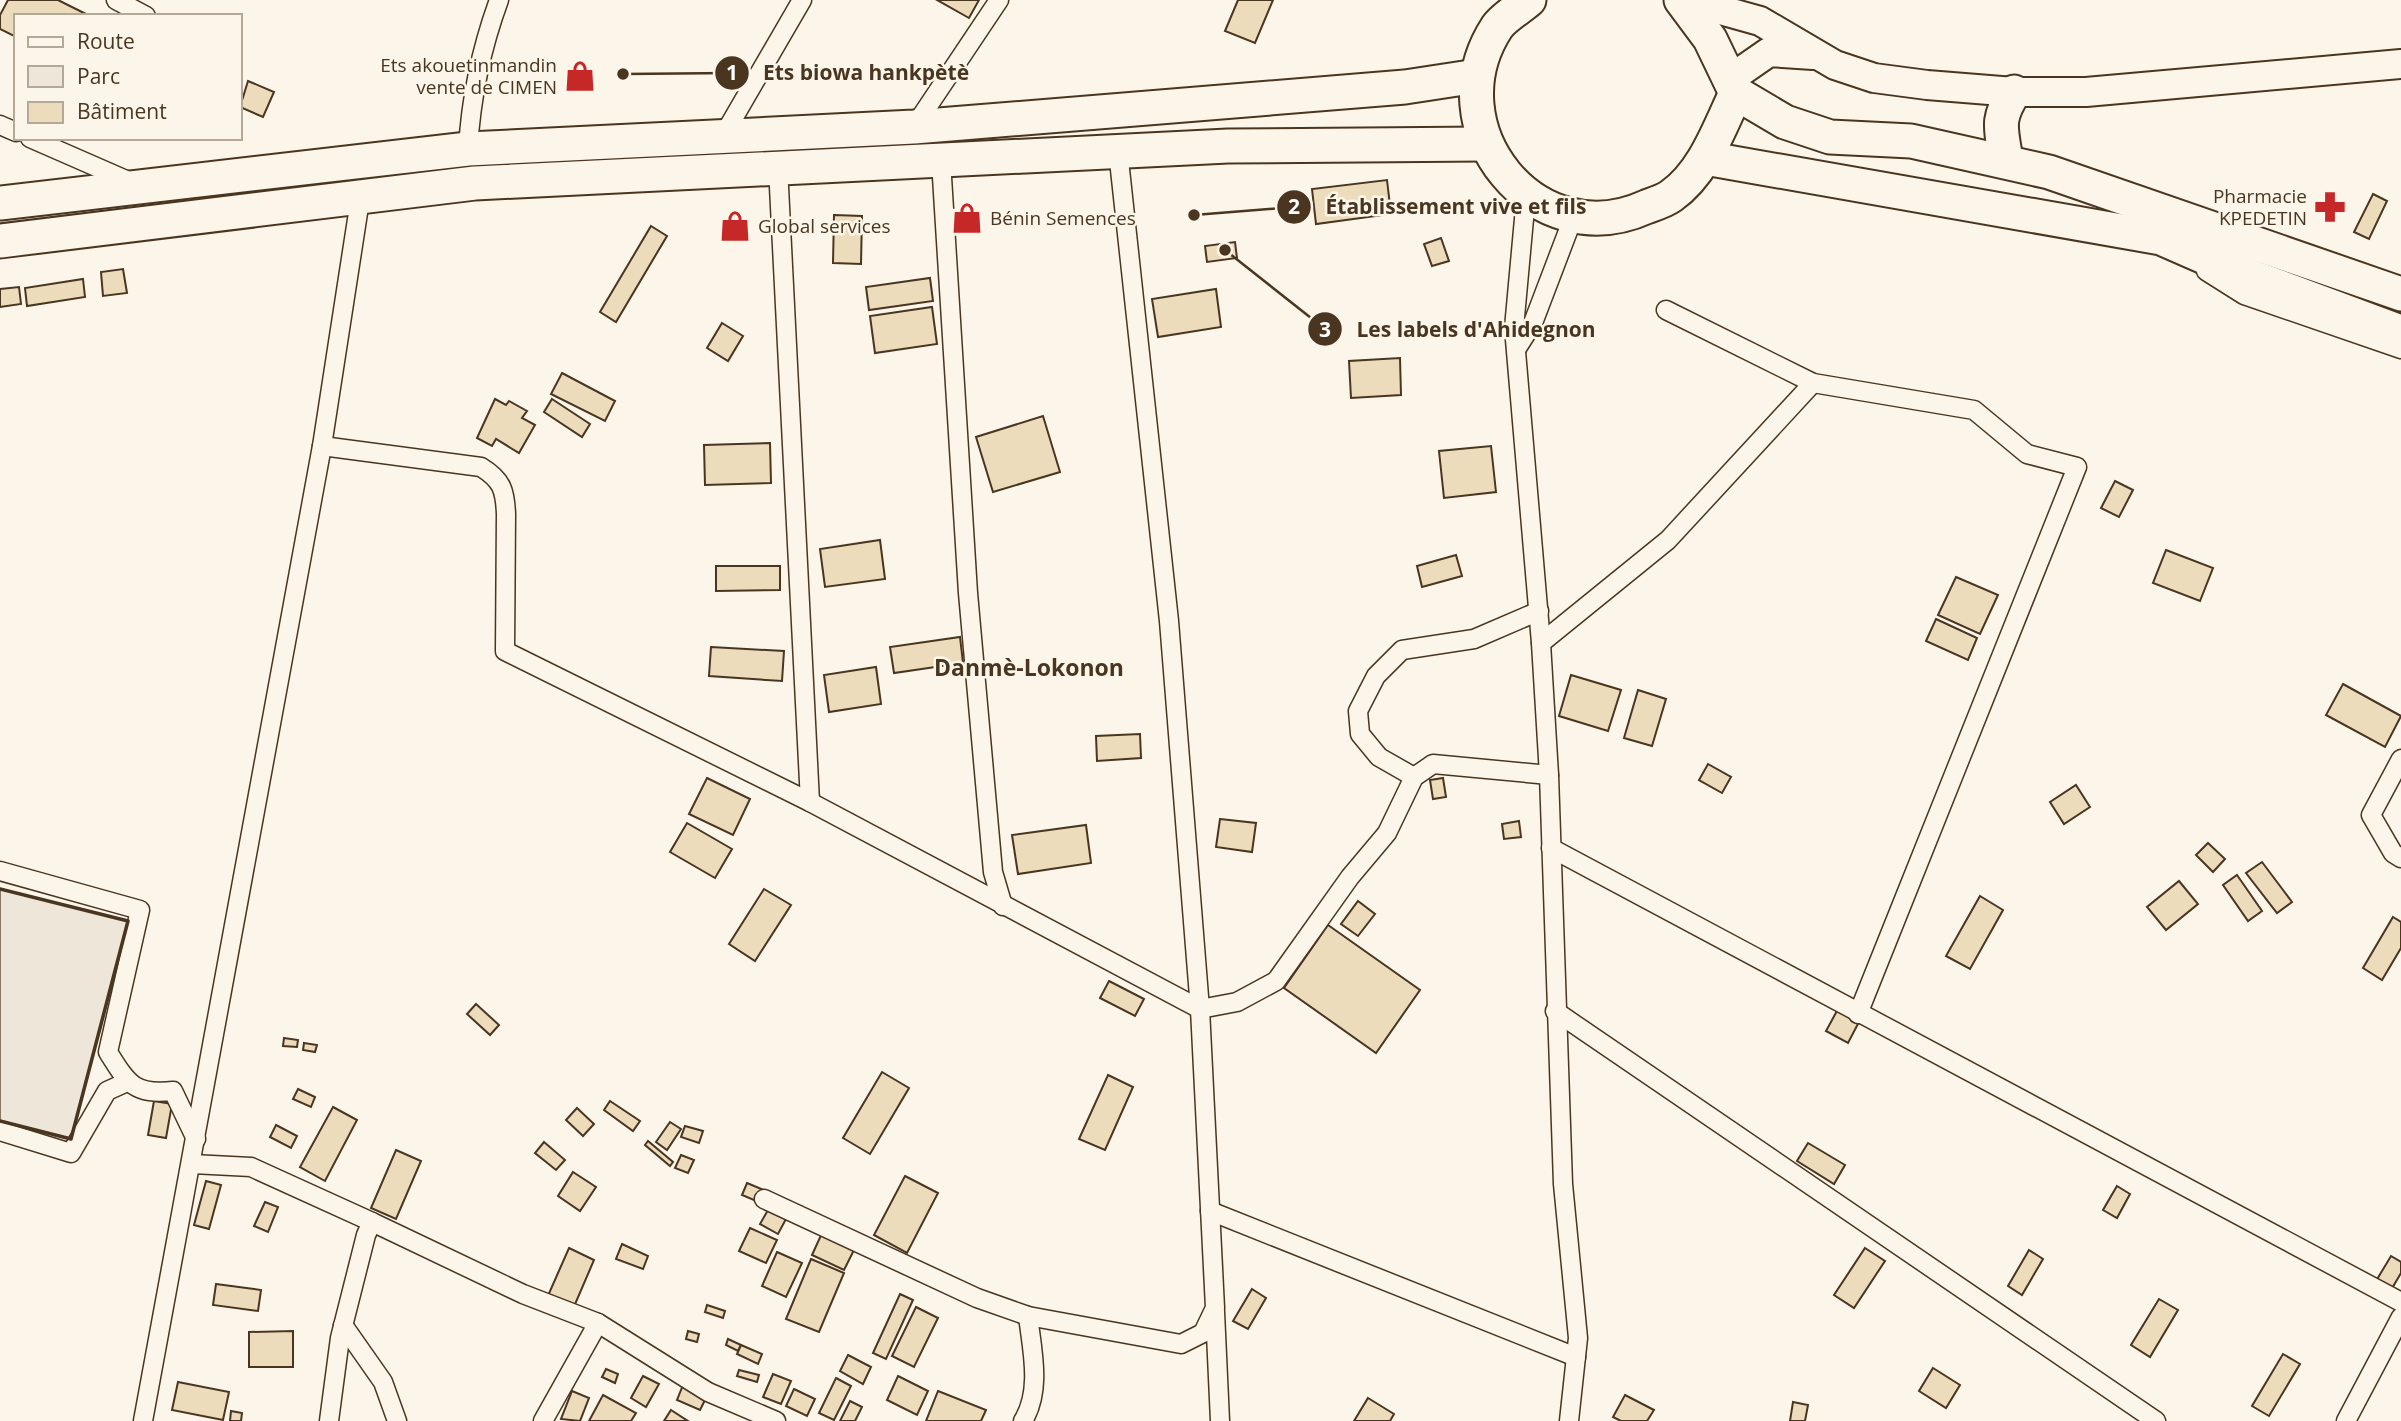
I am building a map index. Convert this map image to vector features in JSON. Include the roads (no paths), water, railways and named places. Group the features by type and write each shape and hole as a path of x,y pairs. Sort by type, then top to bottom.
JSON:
{"highway":[{"path":"1530,0 1496,13 1477,76 1476,110 1484,144 1526,197 1573,218 1624,218 1671,196 1705,158 1733,86"},
{"path":"1683,0 1710,39 1733,86 1785,122 1830,137 1911,141 2006,160 2062,176 2401,294"},
{"path":"0,202 468,149 914,127 1405,87 1477,76"},
{"path":"2006,160 1999,125 2003,110 2014,92"},
{"path":"0,241 129,224 359,200 475,183 1118,150 1484,144"},
{"path":"1705,158 2161,238 2234,270 2401,332"}],"main road":[{"path":"1683,0 1760,22 1835,65 1874,78 2014,92 2143,89 2401,64"},
{"path":"1733,86 1769,52 1821,55"}],"street":[{"path":"116,0 142,14"},
{"path":"468,149 471,101 477,69 499,0"},
{"path":"723,136 802,0"},
{"path":"914,127 999,0"},
{"path":"35,140 138,185"},
{"path":"1118,150 1169,621 1200,1009 1220,1421"},
{"path":"941,161 968,593 993,872 1003,906"},
{"path":"778,167 810,802"},
{"path":"1526,197 1515,305 1549,775 1555,1012 1563,1184 1578,1338 1569,1421"},
{"path":"143,1421 321,446 359,200"},
{"path":"1517,348 1533,323 1573,218"},
{"path":"2161,238 2244,295 2401,349"},
{"path":"1666,310 1813,383 1973,410 2027,454 2077,467 1858,1014"},
{"path":"1541,643 1668,540 1813,383"},
{"path":"321,446 481,467 499,478 505,491 506,514 505,651 810,802 1200,1009 1237,1002 1276,981 1350,877 1387,833 1414,777 1433,764 1549,775"},
{"path":"1414,777 1379,757 1360,734 1357,711 1376,676 1402,650 1474,639 1539,611"},
{"path":"2401,758 2371,815 2393,853 2401,858"},
{"path":"1551,848 2401,1302"},
{"path":"0,871 140,909 108,1052 127,1082 148,1094 173,1091 196,1139"},
{"path":"1555,1012 2156,1421"},
{"path":"0,1131 71,1153 107,1091 127,1082"},
{"path":"192,1164 251,1167 523,1294 598,1323 708,1392 776,1421"},
{"path":"764,1199 977,1298 1028,1316 1181,1344 1203,1333 1214,1308"},
{"path":"1210,1212 1576,1357"},
{"path":"334,1419 343,1325 366,1235 372,1222"},
{"path":"1023,1421 1030,1410 1035,1383 1028,1316"},
{"path":"2346,1421 2401,1317"},
{"path":"542,1421 598,1323"},
{"path":"343,1325 383,1382 397,1421"}],"place":[{"name":"Ets biowa hankpètè","path":"623,74"},
{"name":"Ets akouetinmandin vente de CIMEN","path":"580,76"},
{"name":"Pharmacie KPEDETIN","path":"2330,207"},
{"name":"Établissement vive et fils","path":"1194,215"},
{"name":"Bénin Semences","path":"967,218"},
{"name":"Global services","path":"735,226"},
{"name":"Les labels d'Ahidegnon","path":"1225,250"}],"district":[{"name":"Danmè-Lokonon","path":"1029,667"}]}
